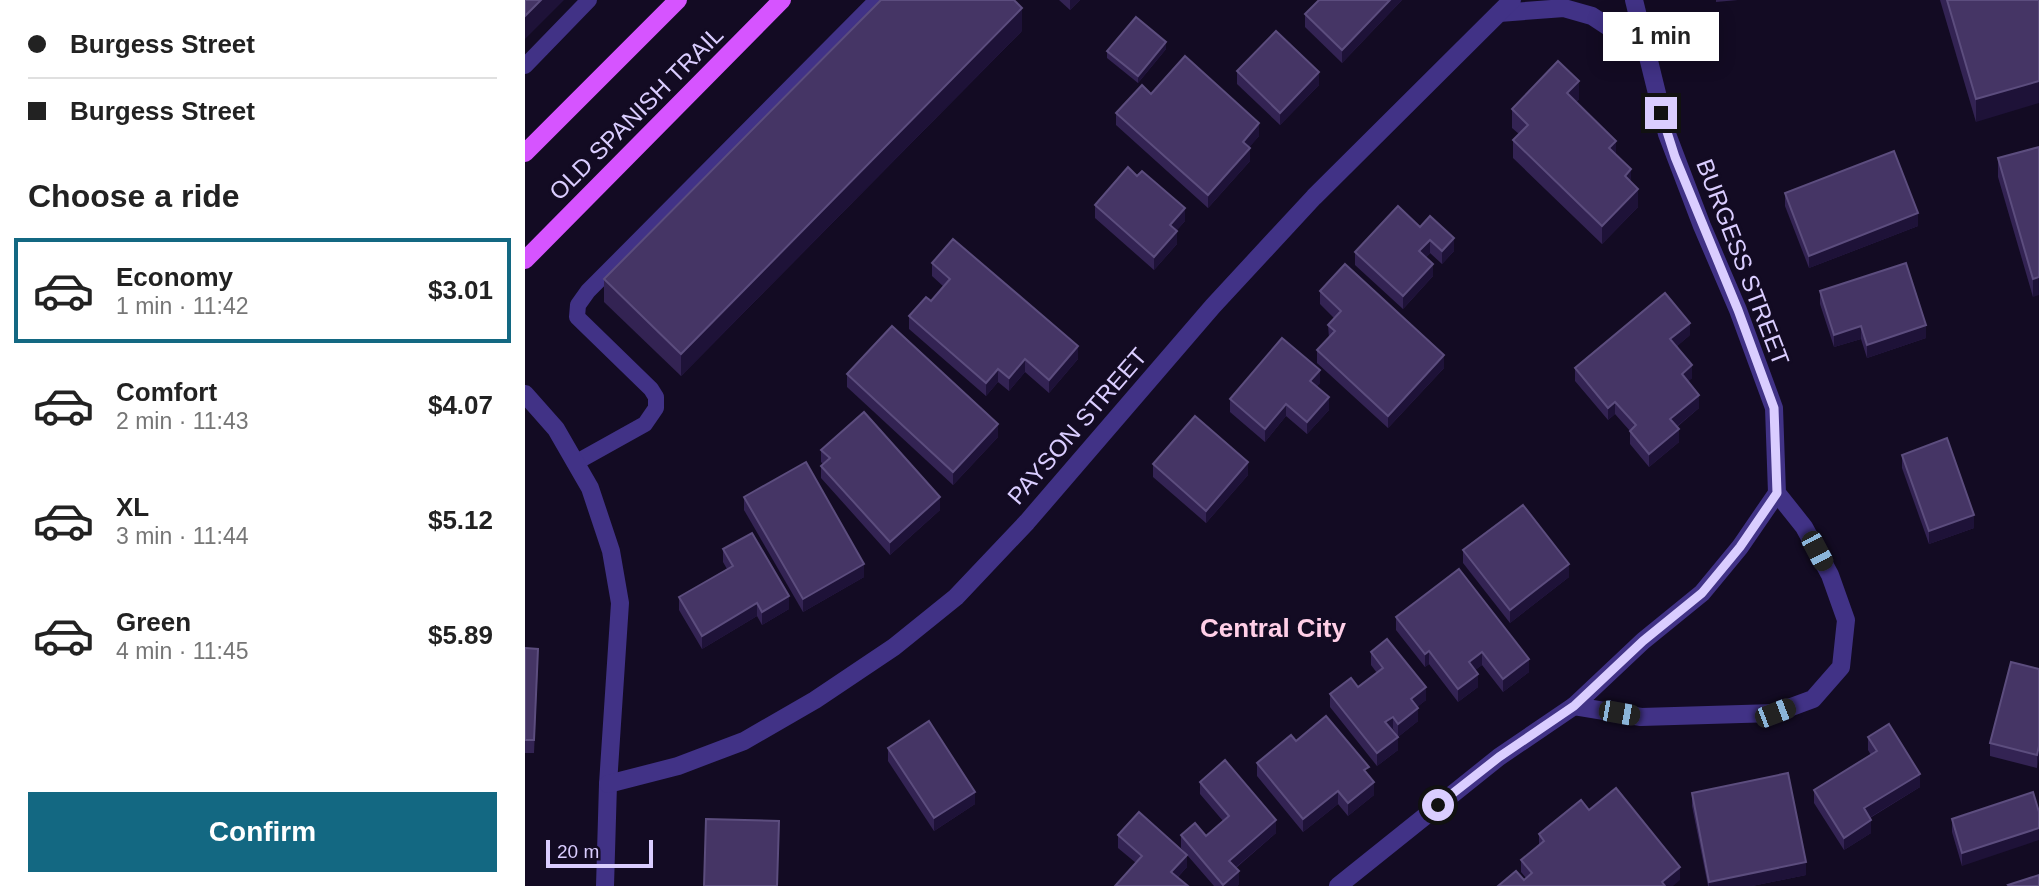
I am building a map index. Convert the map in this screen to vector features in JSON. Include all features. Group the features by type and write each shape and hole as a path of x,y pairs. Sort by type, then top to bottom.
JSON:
{"main road":[{"name":"OLD SPANISH TRAIL","path":"525,153 678,0"},
{"name":"OLD SPANISH TRAIL","path":"525,260 782,0"}],"street":[{"name":"BURGESS STREET","path":"1634,0 1667,134 1738,310 1774,408 1777,493"},
{"path":"1506,6 1564,8 1591,16 1645,51"},
{"name":"PAYSON STREET","path":"608,785 678,766 744,741 815,700 894,647 956,597 1027,522 1213,306 1314,197 1506,6"},
{"path":"525,394 556,429 590,488 611,551 620,603 608,785 605,886"},
{"path":"1338,886 1499,757 1574,706 1643,641 1702,593 1740,547 1777,493 1804,527 1830,575 1846,620 1841,667 1813,699 1775,713 1655,717 1574,706"}],"lane":[{"path":"525,66 555,31 589,0"},
{"path":"575,463 645,424 656,408 656,397 651,389 577,317 578,305 588,291 877,0"}],"building":[{"path":"525,0 541,0 525,16"},
{"path":"881,0 1014,0 1022,8 681,354 604,279"},
{"path":"1319,0 1390,0 1342,50 1305,14"},
{"path":"1947,0 2039,0 2039,81 1976,99"},
{"path":"1136,17 1166,42 1138,76 1107,51"},
{"path":"1276,31 1319,72 1280,113 1237,71"},
{"path":"1185,56 1259,123 1243,142 1250,148 1208,195 1116,113 1142,85 1151,94"},
{"path":"1558,61 1579,81 1567,93 1616,141 1609,148 1631,169 1625,176 1638,189 1602,226 1513,140 1528,125 1512,109"},
{"path":"2039,147 2039,277 2033,279 1998,158"},
{"path":"1894,151 1918,213 1809,256 1785,193"},
{"path":"1128,167 1137,176 1142,171 1185,208 1170,225 1177,231 1154,257 1095,205"},
{"path":"1398,206 1420,227 1430,216 1454,238 1442,251 1430,240 1419,251 1433,264 1403,296 1355,252"},
{"path":"953,239 1078,346 1049,380 1025,359 1009,378 998,369 986,383 909,316 926,297 931,301 950,279 932,263"},
{"path":"1906,263 1926,325 1867,345 1861,326 1834,335 1820,291"},
{"path":"1345,264 1444,355 1388,416 1317,350 1335,331 1328,325 1341,311 1320,291"},
{"path":"1665,293 1690,323 1670,339 1692,365 1682,374 1699,395 1670,419 1679,429 1649,454 1630,431 1636,425 1615,402 1608,408 1575,368"},
{"path":"892,326 998,424 953,472 847,374"},
{"path":"1282,338 1320,370 1310,381 1329,397 1307,422 1286,404 1265,429 1230,399"},
{"path":"864,412 940,497 890,542 821,466 830,458 821,450"},
{"path":"1195,416 1248,462 1206,511 1153,464"},
{"path":"1947,438 1974,515 1929,531 1902,455"},
{"path":"806,462 864,564 803,599 744,497"},
{"path":"1523,505 1569,564 1510,610 1463,550"},
{"path":"752,533 789,596 762,612 757,603 702,636 679,597 733,566 723,549"},
{"path":"1459,569 1529,659 1503,679 1482,652 1469,662 1478,674 1458,689 1429,651 1425,654 1396,617"},
{"path":"1387,639 1426,687 1411,699 1418,708 1398,724 1393,717 1385,722 1398,737 1377,753 1330,694 1351,678 1358,687 1383,668 1371,652"},
{"path":"525,648 538,649 534,740 525,740"},
{"path":"2011,662 2039,669 2037,755 1990,743"},
{"path":"1326,716 1369,767 1364,770 1374,782 1348,803 1338,791 1303,819 1257,763 1291,735 1296,741"},
{"path":"929,721 975,792 934,818 888,748"},
{"path":"1889,724 1920,774 1864,808 1871,820 1844,838 1814,790 1877,751 1868,737"},
{"path":"1225,760 1276,820 1229,861 1239,871 1223,885 1181,835 1195,823 1206,836 1229,816 1200,782"},
{"path":"1788,773 1806,862 1709,882 1692,793"},
{"path":"1616,788 1680,867 1662,882 1665,886 1498,886 1516,871 1524,880 1532,873 1521,860 1544,841 1539,834 1581,800 1589,810"},
{"path":"2033,792 2039,812 2039,828 1962,853 1952,819"},
{"path":"1139,812 1187,855 1171,872 1188,886 1115,886 1142,856 1118,835"},
{"path":"706,819 779,821 777,886 704,886"},
{"path":"2039,875 2039,886 2008,885"}],"district":[{"name":"Central City","path":"1273,628"}],"route":[{"path":"1438,805 1499,757 1574,706 1643,641 1702,593 1740,547 1777,493 1774,408 1738,310 1675,157 1661,113"}]}
